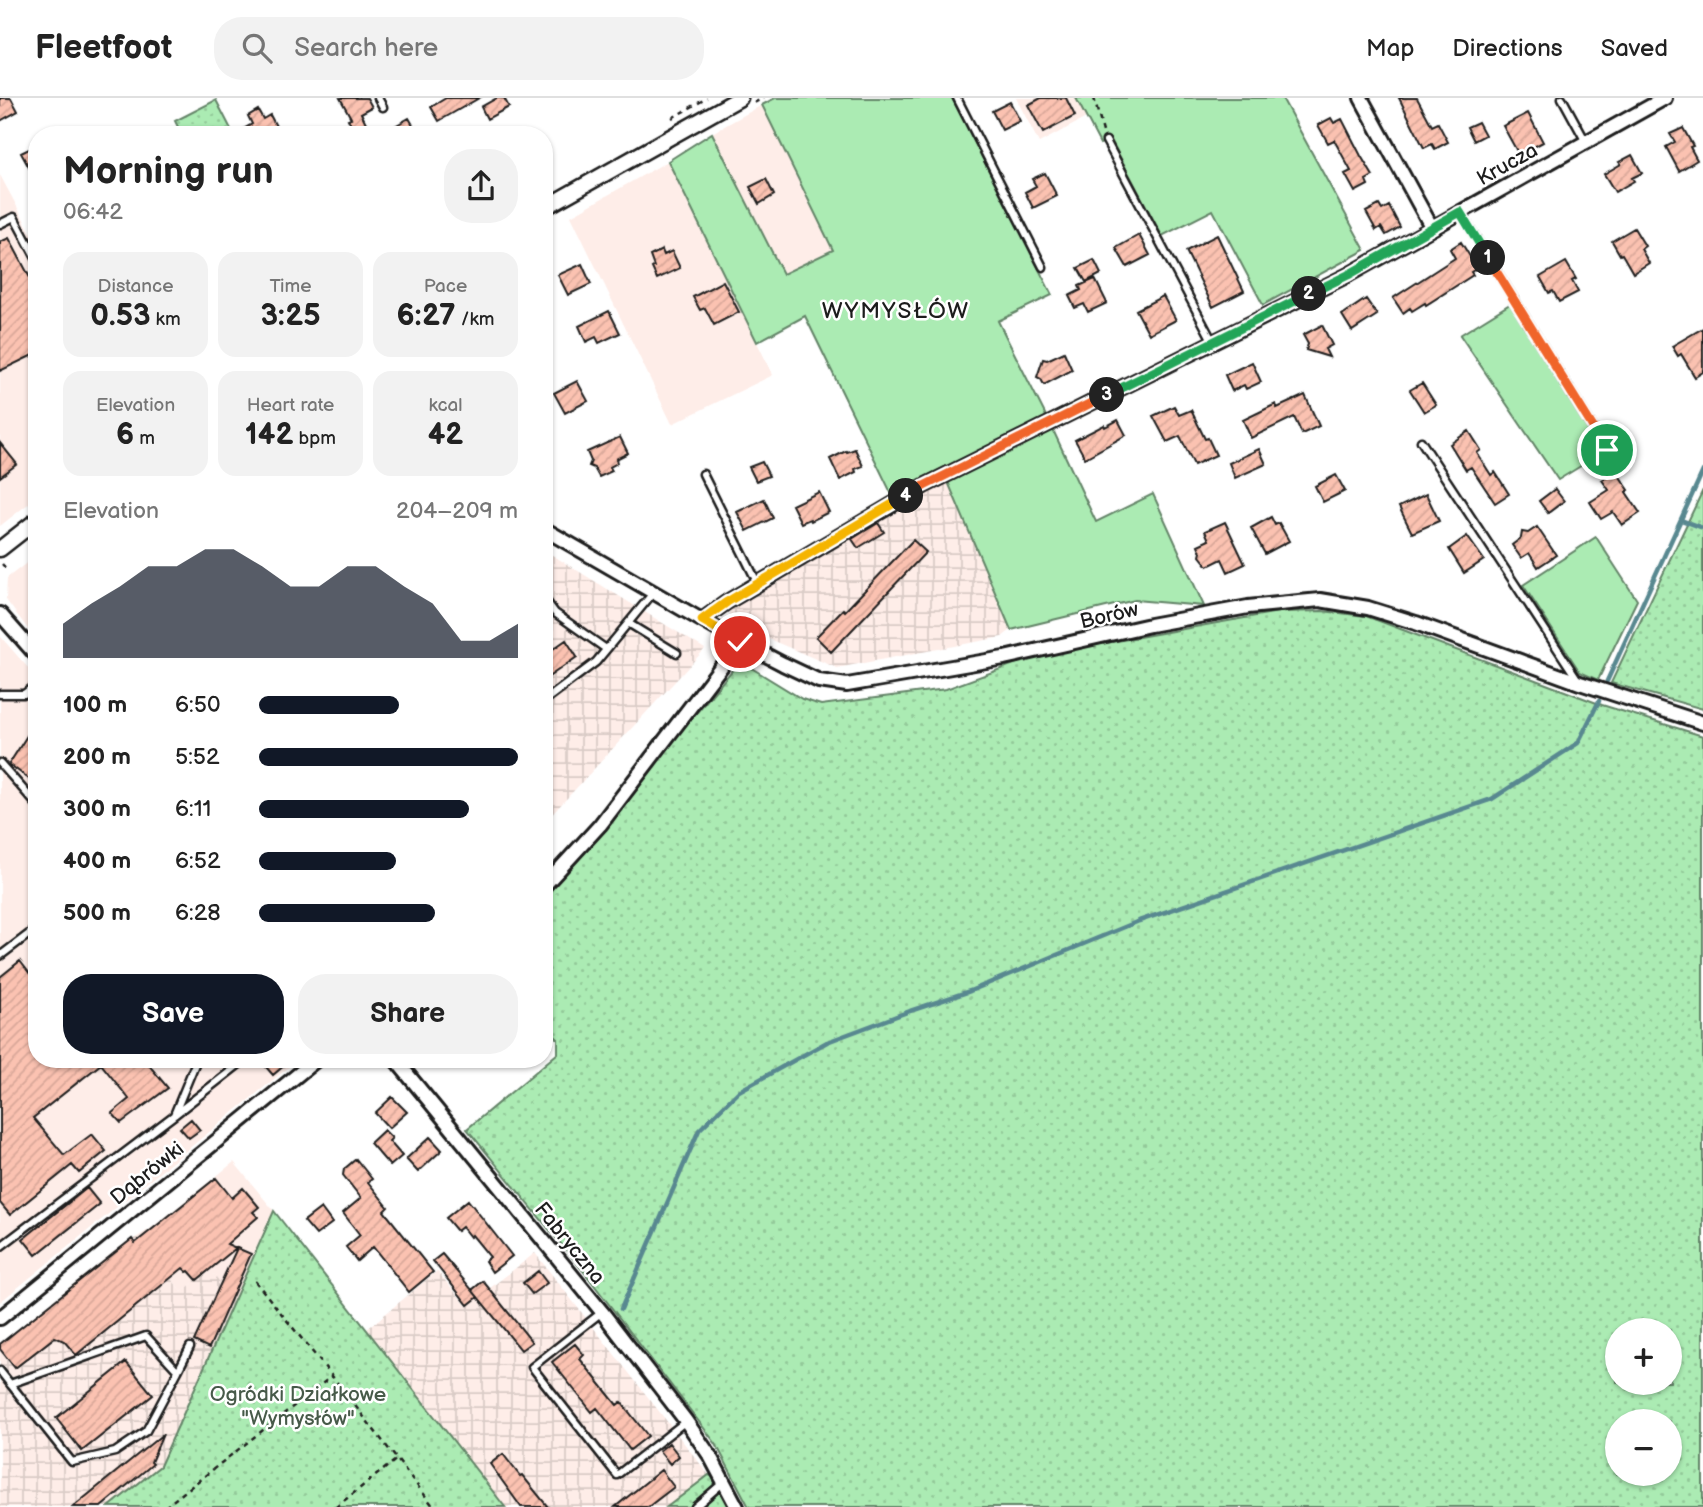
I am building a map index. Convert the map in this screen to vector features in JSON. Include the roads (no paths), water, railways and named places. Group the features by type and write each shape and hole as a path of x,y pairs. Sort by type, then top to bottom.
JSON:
{"street":[{"path":"553,203 740,98"},
{"path":"1361,98 1432,228"},
{"name":"Krucza","path":"702,620 727,602 924,486 1348,275 1665,98"},
{"path":"0,549 28,527"},
{"name":"Borów","path":"553,534 740,642 819,681 847,685 1004,659 1150,625 1248,607 1320,600 1368,608 1416,623 1703,723"},
{"path":"0,614 28,641"},
{"path":"553,876 600,825 740,642"},
{"name":"Dąbrówki","path":"0,1318 306,1068"},
{"name":"Fabryczna","path":"402,1068 602,1312 686,1421 710,1455 737,1507"}],"lane":[{"path":"378,98 383,107"},
{"path":"957,98 1043,267"},
{"path":"1562,98 1586,142"},
{"path":"1106,141 1213,342"},
{"path":"1460,212 1607,450"},
{"path":"0,224 13,217 28,244"},
{"path":"1421,441 1580,682"},
{"path":"703,474 758,584"},
{"path":"553,694 596,662 653,593"},
{"path":"553,610 606,649"},
{"path":"628,623 677,653"},
{"path":"0,694 24,694 28,691"},
{"path":"0,763 28,795"},
{"path":"0,956 28,935"},
{"path":"173,1116 193,1068"},
{"path":"0,1247 234,1068"},
{"path":"602,1312 531,1367 617,1475 686,1421"},
{"path":"10,1384 146,1336 178,1371"},
{"path":"0,1371 72,1462 115,1452 146,1431 190,1347"},
{"path":"695,1507 724,1482"}],"waterway":[{"path":"1607,681 1703,471"},
{"path":"1681,520 1703,528"},
{"path":"621,1309 699,1130 739,1091 827,1042 970,991 1139,921 1492,799 1578,743 1599,701"}],"district":[{"name":"WYMYSŁÓW","path":"896,310"}],"park label":[{"name":"Ogródki Działkowe \"Wymysłów\"","path":"298,1406"}]}
